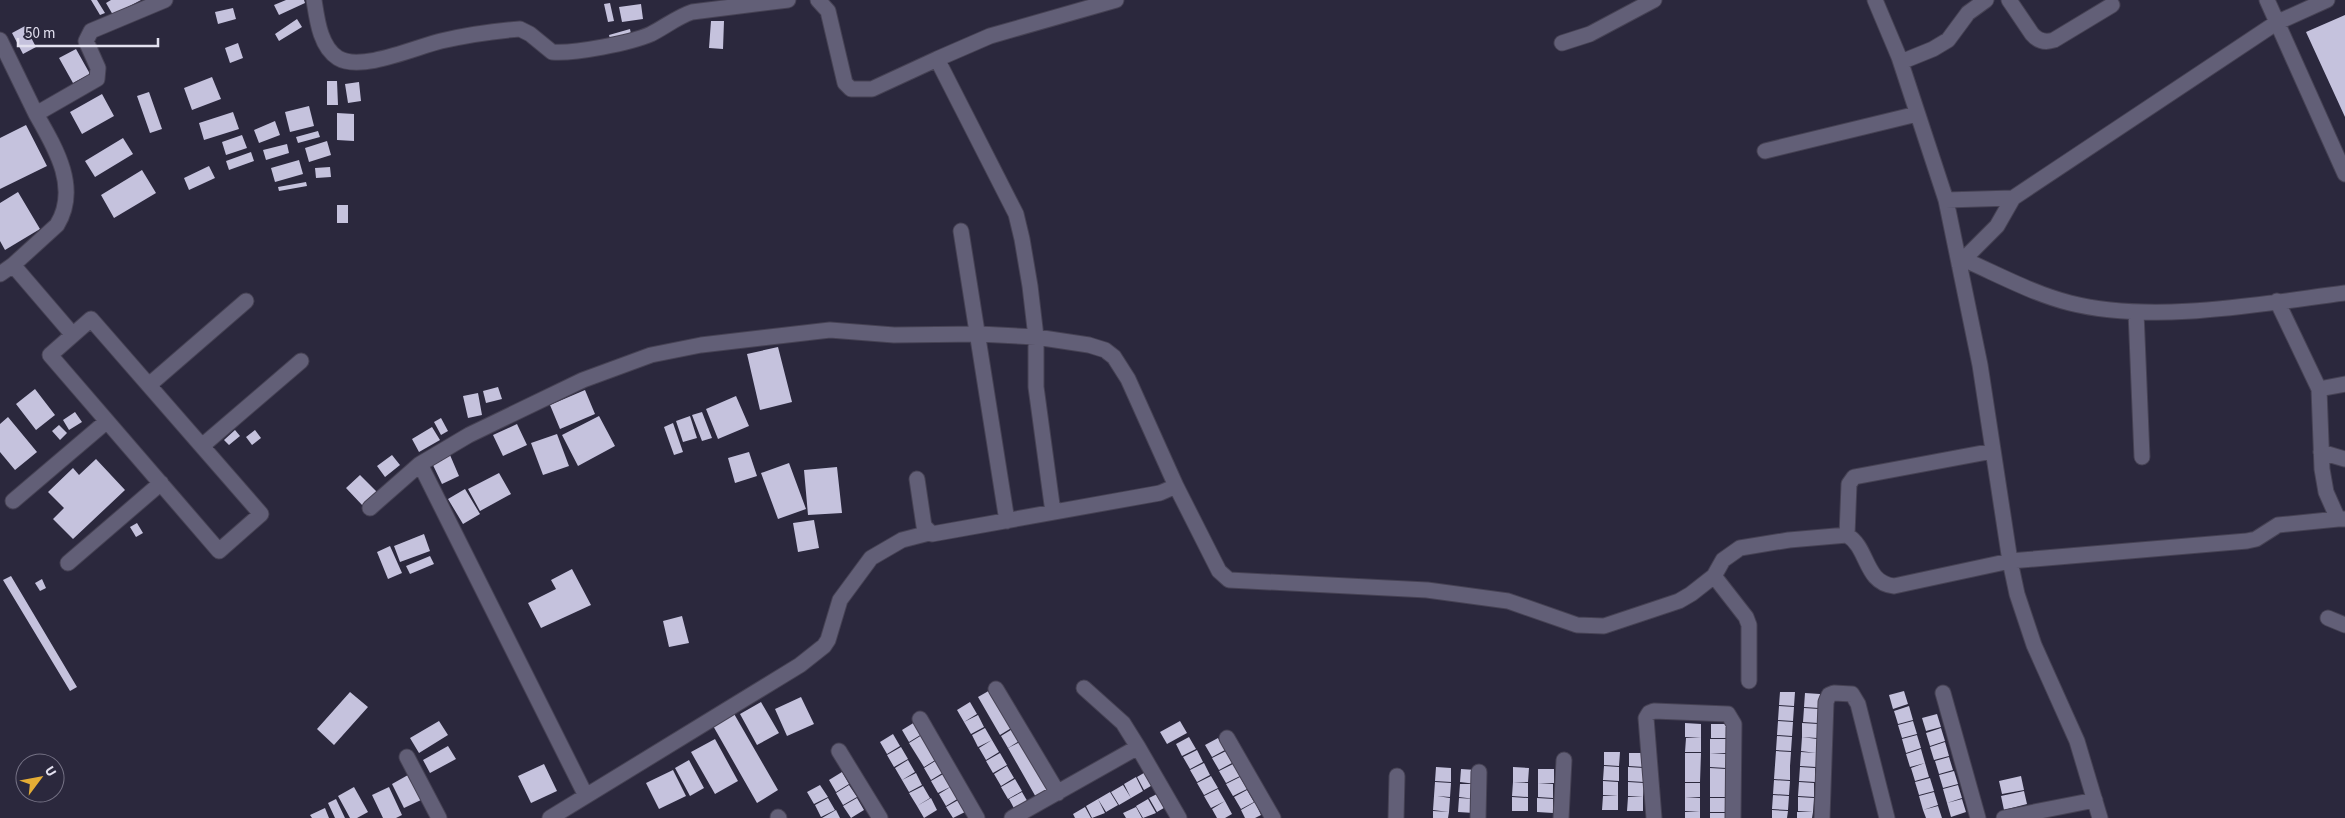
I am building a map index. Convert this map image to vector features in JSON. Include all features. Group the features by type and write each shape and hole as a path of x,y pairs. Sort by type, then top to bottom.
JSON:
{"street":[{"path":"36,114 97,79 98,68 86,41 91,31 165,0"},
{"path":"314,0 317,23 328,49 339,59 357,62 441,42 520,29 526,30 552,52 580,51 641,37 692,12 788,0"},
{"path":"818,0 828,11 844,83 851,89 872,89 990,36 1116,0"},
{"path":"1562,43 1590,34 1654,0"},
{"path":"1875,0 1901,62 1946,200 1962,262 2010,561 2024,618 2077,741 2100,818"},
{"path":"1901,62 1933,49 1948,40 1968,13 1986,0"},
{"path":"2009,0 2032,34 2046,42 2054,40 2112,5"},
{"path":"2267,0 2345,174"},
{"path":"1962,262 1997,226 2014,198 2276,23 2327,0"},
{"path":"0,40 65,172 66,203 62,218 57,226 6,270 73,335"},
{"path":"937,59 980,141 1019,222 1036,337 1036,387 1053,512"},
{"path":"1765,151 1917,114"},
{"path":"1946,200 2014,198"},
{"path":"961,231 979,334 983,375 1007,521"},
{"path":"1962,262 2068,302 2097,308 2136,312 2203,309 2345,293"},
{"path":"149,385 246,302"},
{"path":"370,508 420,464 469,434 583,380 650,356 701,345 830,330 903,336 979,334 1036,337 1089,344 1105,350 1114,357 1128,378 1176,486 1219,571 1230,580 1427,590 1508,601 1535,609 1567,622 1590,627 1604,626 1679,601 1714,576 1723,560 1740,548 1789,540 1847,535 1858,545 1872,576 1882,583 1891,586 2010,561 2248,541 2256,539 2278,524 2342,519 2326,492 2321,452 2319,389 2277,302"},
{"path":"2136,312 2142,457"},
{"path":"91,319 261,514 219,551 50,355 73,335 91,319"},
{"path":"202,446 301,361"},
{"path":"2319,389 2345,384"},
{"path":"14,502 107,421"},
{"path":"1847,535 1849,484 1854,478 1993,451"},
{"path":"2321,452 2345,459"},
{"path":"420,464 586,796"},
{"path":"917,479 924,526 929,533"},
{"path":"68,563 160,483"},
{"path":"550,818 800,665 821,650 828,640 840,600 861,569 872,558 902,540 929,533 940,534 1160,493 1176,486"},
{"path":"1714,576 1746,616 1750,625 1749,681"},
{"path":"2328,618 2345,625"},
{"path":"1084,688 1123,723 1179,818"},
{"path":"996,689 1058,792"},
{"path":"1822,818 1826,702 1830,694 1848,693 1854,696 1858,704 1887,818"},
{"path":"1943,693 1978,818"},
{"path":"1654,818 1646,718 1649,713 1654,711 1723,714 1730,716 1734,724 1733,818"},
{"path":"920,720 977,818"},
{"path":"1227,738 1273,818"},
{"path":"1012,818 1138,747"},
{"path":"839,751 880,818"},
{"path":"408,757 439,818"},
{"path":"1561,818 1564,760"},
{"path":"1478,818 1480,772"},
{"path":"1396,818 1397,776"},
{"path":"2004,818 2095,800"}],"building":[{"path":"91,0 97,0 105,13 100,15"},
{"path":"111,0 141,0 113,15 106,3"},
{"path":"286,0 304,0 305,3 279,15 274,5"},
{"path":"610,3 614,21 608,22 604,4"},
{"path":"641,4 643,19 622,22 619,7"},
{"path":"233,8 236,19 218,24 215,12"},
{"path":"2345,15 2345,117 2306,32"},
{"path":"297,19 302,27 279,41 275,34"},
{"path":"711,21 724,21 723,49 709,48"},
{"path":"25,26 36,47 23,54 12,33"},
{"path":"630,29 631,34 610,39 609,35"},
{"path":"238,43 243,58 230,63 225,48"},
{"path":"76,49 90,74 73,83 59,58"},
{"path":"212,77 221,99 192,110 184,88"},
{"path":"327,81 337,81 338,105 327,105"},
{"path":"359,82 361,101 348,103 345,84"},
{"path":"149,92 162,129 150,133 137,96"},
{"path":"102,94 114,116 82,134 70,112"},
{"path":"309,106 314,126 290,132 285,112"},
{"path":"233,112 239,129 204,140 199,123"},
{"path":"337,113 354,114 354,141 337,140"},
{"path":"275,121 280,135 259,143 254,130"},
{"path":"26,125 47,166 0,189 0,138"},
{"path":"318,131 320,137 298,143 296,137"},
{"path":"242,135 247,148 226,155 222,142"},
{"path":"123,138 133,154 95,177 85,161"},
{"path":"327,141 331,155 309,162 305,148"},
{"path":"287,144 289,153 266,160 263,150"},
{"path":"251,152 254,161 229,170 226,161"},
{"path":"299,160 303,174 275,182 271,168"},
{"path":"209,166 215,178 189,190 184,178"},
{"path":"330,167 331,177 316,178 315,168"},
{"path":"142,170 156,193 114,218 101,195"},
{"path":"306,182 307,186 279,191 278,187"},
{"path":"18,192 40,229 5,250 0,241 0,203"},
{"path":"337,205 348,205 348,223 337,223"},
{"path":"778,347 792,402 760,410 747,354"},
{"path":"498,387 502,399 486,403 483,391"},
{"path":"35,389 55,415 36,430 16,404"},
{"path":"585,390 595,414 560,429 550,405"},
{"path":"478,393 482,415 468,418 463,396"},
{"path":"736,396 749,426 718,439 706,409"},
{"path":"75,412 82,422 69,430 63,420"},
{"path":"702,412 712,438 702,441 692,415"},
{"path":"599,416 615,446 578,466 562,435"},
{"path":"690,416 697,438 683,442 676,421"},
{"path":"8,417 37,452 15,470 0,452 0,424"},
{"path":"441,418 448,431 441,435 434,422"},
{"path":"673,423 683,452 674,455 664,427"},
{"path":"517,424 527,445 503,456 493,435"},
{"path":"59,425 67,433 60,440 52,431"},
{"path":"432,427 440,440 419,452 412,439"},
{"path":"235,430 240,436 229,445 224,440"},
{"path":"255,430 261,438 252,445 246,437"},
{"path":"557,434 569,466 543,475 531,443"},
{"path":"749,452 757,476 735,483 728,458"},
{"path":"392,455 400,465 385,477 377,466"},
{"path":"450,455 459,476 442,484 432,463"},
{"path":"96,459 125,490 73,539 53,519 64,508 48,492 73,468 79,475"},
{"path":"789,463 806,509 778,519 761,473"},
{"path":"837,467 842,513 808,515 804,470"},
{"path":"499,473 511,494 480,511 468,489"},
{"path":"360,475 377,492 363,506 346,488"},
{"path":"465,489 480,514 463,524 448,499"},
{"path":"814,520 819,548 798,552 793,523"},
{"path":"137,523 143,533 136,537 130,527"},
{"path":"424,534 430,551 400,562 394,546"},
{"path":"390,546 402,573 388,579 377,552"},
{"path":"430,556 434,564 410,574 406,566"},
{"path":"572,569 591,605 541,628 528,603 556,589 551,580"},
{"path":"11,576 77,687 70,691 3,580"},
{"path":"42,579 46,588 40,591 35,583"},
{"path":"682,616 689,643 669,647 663,621"},
{"path":"992,689 1013,727 1000,735 978,697"},
{"path":"1904,691 1908,704 1893,709 1889,695"},
{"path":"350,692 368,707 334,745 317,729"},
{"path":"1780,692 1795,692 1794,706 1779,705"},
{"path":"1805,693 1820,694 1819,708 1804,707"},
{"path":"801,697 814,724 787,736 775,709"},
{"path":"761,702 779,733 757,745 740,714"},
{"path":"970,702 977,714 964,722 957,710"},
{"path":"1779,706 1794,707 1793,721 1778,720"},
{"path":"1909,706 1913,720 1898,724 1894,711"},
{"path":"1804,708 1819,709 1818,723 1803,722"},
{"path":"733,712 778,790 757,803 712,724"},
{"path":"1937,714 1941,727 1926,731 1922,718"},
{"path":"978,715 984,727 971,734 964,722"},
{"path":"439,721 448,735 419,753 410,738"},
{"path":"1180,721 1187,733 1167,744 1160,732"},
{"path":"1778,721 1793,722 1792,736 1777,735"},
{"path":"1913,721 1917,734 1902,738 1898,725"},
{"path":"915,722 922,734 909,742 902,730"},
{"path":"1685,723 1701,724 1701,738 1685,737"},
{"path":"1802,723 1818,724 1817,738 1802,737"},
{"path":"1711,724 1726,724 1726,738 1711,738"},
{"path":"985,728 992,740 978,747 972,735"},
{"path":"1014,728 1021,740 1008,748 1001,736"},
{"path":"1941,728 1945,741 1930,746 1926,733"},
{"path":"893,734 900,746 887,754 880,742"},
{"path":"922,735 937,759 924,767 909,743"},
{"path":"1917,735 1921,748 1906,753 1902,739"},
{"path":"1777,736 1792,737 1791,751 1776,750"},
{"path":"1189,737 1196,749 1182,756 1176,744"},
{"path":"1802,737 1817,739 1816,753 1801,751"},
{"path":"1218,738 1225,750 1212,757 1205,745"},
{"path":"1686,738 1701,738 1701,752 1685,752"},
{"path":"715,739 738,781 715,794 691,752"},
{"path":"1710,739 1726,739 1726,753 1710,753"},
{"path":"992,740 999,752 986,760 979,748"},
{"path":"1022,741 1051,792 1037,799 1008,748"},
{"path":"1945,742 1949,756 1934,760 1930,747"},
{"path":"448,746 456,759 430,773 423,760"},
{"path":"901,747 908,759 894,767 887,755"},
{"path":"1921,749 1925,763 1910,767 1906,754"},
{"path":"1197,750 1203,762 1190,769 1183,757"},
{"path":"1226,751 1232,763 1219,770 1212,758"},
{"path":"1776,751 1791,752 1790,766 1775,765"},
{"path":"1604,752 1620,752 1619,766 1604,765"},
{"path":"1801,752 1816,753 1816,767 1800,766"},
{"path":"1000,753 1007,765 993,773 986,761"},
{"path":"1629,753 1645,753 1644,767 1629,766"},
{"path":"1685,753 1701,753 1700,782 1685,782"},
{"path":"1710,753 1726,754 1726,768 1710,767"},
{"path":"1949,757 1953,770 1939,774 1935,761"},
{"path":"689,760 704,788 690,796 675,768"},
{"path":"908,760 915,772 902,780 895,768"},
{"path":"937,760 944,772 931,780 924,768"},
{"path":"1204,763 1210,775 1197,782 1190,770"},
{"path":"1925,763 1929,777 1915,781 1911,768"},
{"path":"544,764 557,791 531,803 518,776"},
{"path":"1233,764 1240,776 1226,783 1219,771"},
{"path":"1775,765 1790,766 1790,780 1774,779"},
{"path":"1007,766 1014,778 1001,786 994,774"},
{"path":"1604,766 1619,767 1619,781 1603,780"},
{"path":"1436,767 1451,768 1451,782 1435,781"},
{"path":"1513,767 1529,768 1528,782 1513,782"},
{"path":"1628,767 1644,768 1644,782 1628,781"},
{"path":"1800,767 1815,768 1815,782 1799,781"},
{"path":"1710,768 1726,769 1725,797 1710,797"},
{"path":"1461,769 1476,770 1476,784 1460,782"},
{"path":"1538,769 1554,769 1554,783 1538,783"},
{"path":"673,770 686,796 659,809 646,783"},
{"path":"1149,770 1156,783 1144,790 1137,777"},
{"path":"1954,771 1958,784 1943,788 1939,775"},
{"path":"842,772 849,784 836,792 829,780"},
{"path":"916,773 922,785 909,792 902,780"},
{"path":"945,773 952,786 938,793 931,781"},
{"path":"408,775 421,800 404,808 392,784"},
{"path":"1211,776 1218,788 1204,795 1197,783"},
{"path":"2021,776 2024,790 2002,794 1999,781"},
{"path":"1136,777 1143,791 1131,798 1124,784"},
{"path":"1240,777 1247,789 1233,796 1226,784"},
{"path":"1930,778 1934,791 1919,795 1915,782"},
{"path":"1015,779 1022,791 1008,799 1001,787"},
{"path":"1774,780 1790,781 1789,795 1773,794"},
{"path":"1603,781 1618,782 1618,796 1603,795"},
{"path":"1435,782 1451,783 1450,797 1437,796 1450,798 1449,812 1433,810"},
{"path":"1513,782 1528,783 1528,797 1512,796"},
{"path":"1628,782 1644,783 1643,797 1628,796"},
{"path":"1799,782 1814,783 1814,797 1798,796"},
{"path":"1538,783 1553,784 1553,798 1538,797"},
{"path":"1685,783 1700,783 1700,797 1685,797"},
{"path":"1460,784 1476,784 1475,799 1459,797"},
{"path":"820,785 828,797 814,804 807,792"},
{"path":"849,785 857,797 843,805 836,793"},
{"path":"1123,785 1131,798 1119,805 1111,792"},
{"path":"1958,785 1962,798 1947,803 1943,789"},
{"path":"923,786 930,798 917,806 909,793"},
{"path":"952,786 959,798 946,806 939,794"},
{"path":"354,787 368,812 357,818 350,818 338,796"},
{"path":"389,787 402,815 396,818 383,818 372,795"},
{"path":"1218,789 1225,801 1211,808 1204,796"},
{"path":"1247,790 1254,802 1241,809 1234,797"},
{"path":"2024,791 2027,804 2004,810 2001,796"},
{"path":"1022,792 1029,804 1016,812 1009,799"},
{"path":"1110,792 1118,805 1106,812 1098,799"},
{"path":"1161,792 1169,805 1157,812 1149,798"},
{"path":"1934,792 1938,805 1923,810 1919,796"},
{"path":"1773,795 1789,796 1788,810 1772,809"},
{"path":"1603,796 1618,796 1618,810 1602,810"},
{"path":"1512,797 1528,798 1528,811 1512,811"},
{"path":"1628,797 1643,797 1643,811 1627,811"},
{"path":"1685,797 1700,798 1700,812 1685,811"},
{"path":"1798,797 1814,798 1813,812 1798,811"},
{"path":"828,798 835,810 821,817 815,805"},
{"path":"857,798 864,810 851,818 843,806"},
{"path":"931,798 937,810 924,818 917,806"},
{"path":"1459,798 1474,799 1474,813 1458,812"},
{"path":"1537,798 1553,799 1553,813 1537,812"},
{"path":"1710,798 1725,798 1725,812 1710,812"},
{"path":"336,799 345,818 335,818 328,803"},
{"path":"960,799 967,811 953,818 946,807"},
{"path":"1098,799 1105,813 1092,818 1086,806"},
{"path":"1148,799 1156,813 1143,818 1136,806"},
{"path":"1962,799 1966,812 1951,817 1947,803"},
{"path":"1225,801 1232,814 1225,818 1217,818 1212,809"},
{"path":"1255,802 1261,815 1255,818 1245,818 1241,810"},
{"path":"1938,806 1942,818 1926,818 1923,810"},
{"path":"1085,807 1091,818 1075,818 1073,814"},
{"path":"1136,807 1142,818 1126,818 1123,813"},
{"path":"325,808 329,818 312,818 310,815"},
{"path":"836,810 840,818 822,818"},
{"path":"1772,810 1788,811 1787,818 1772,818"},
{"path":"1433,811 1449,812 1448,818 1433,818"},
{"path":"1685,812 1700,812 1700,818 1685,818"},
{"path":"1797,812 1813,812 1812,818 1797,818"},
{"path":"1710,813 1725,813 1725,818 1710,818"}]}
